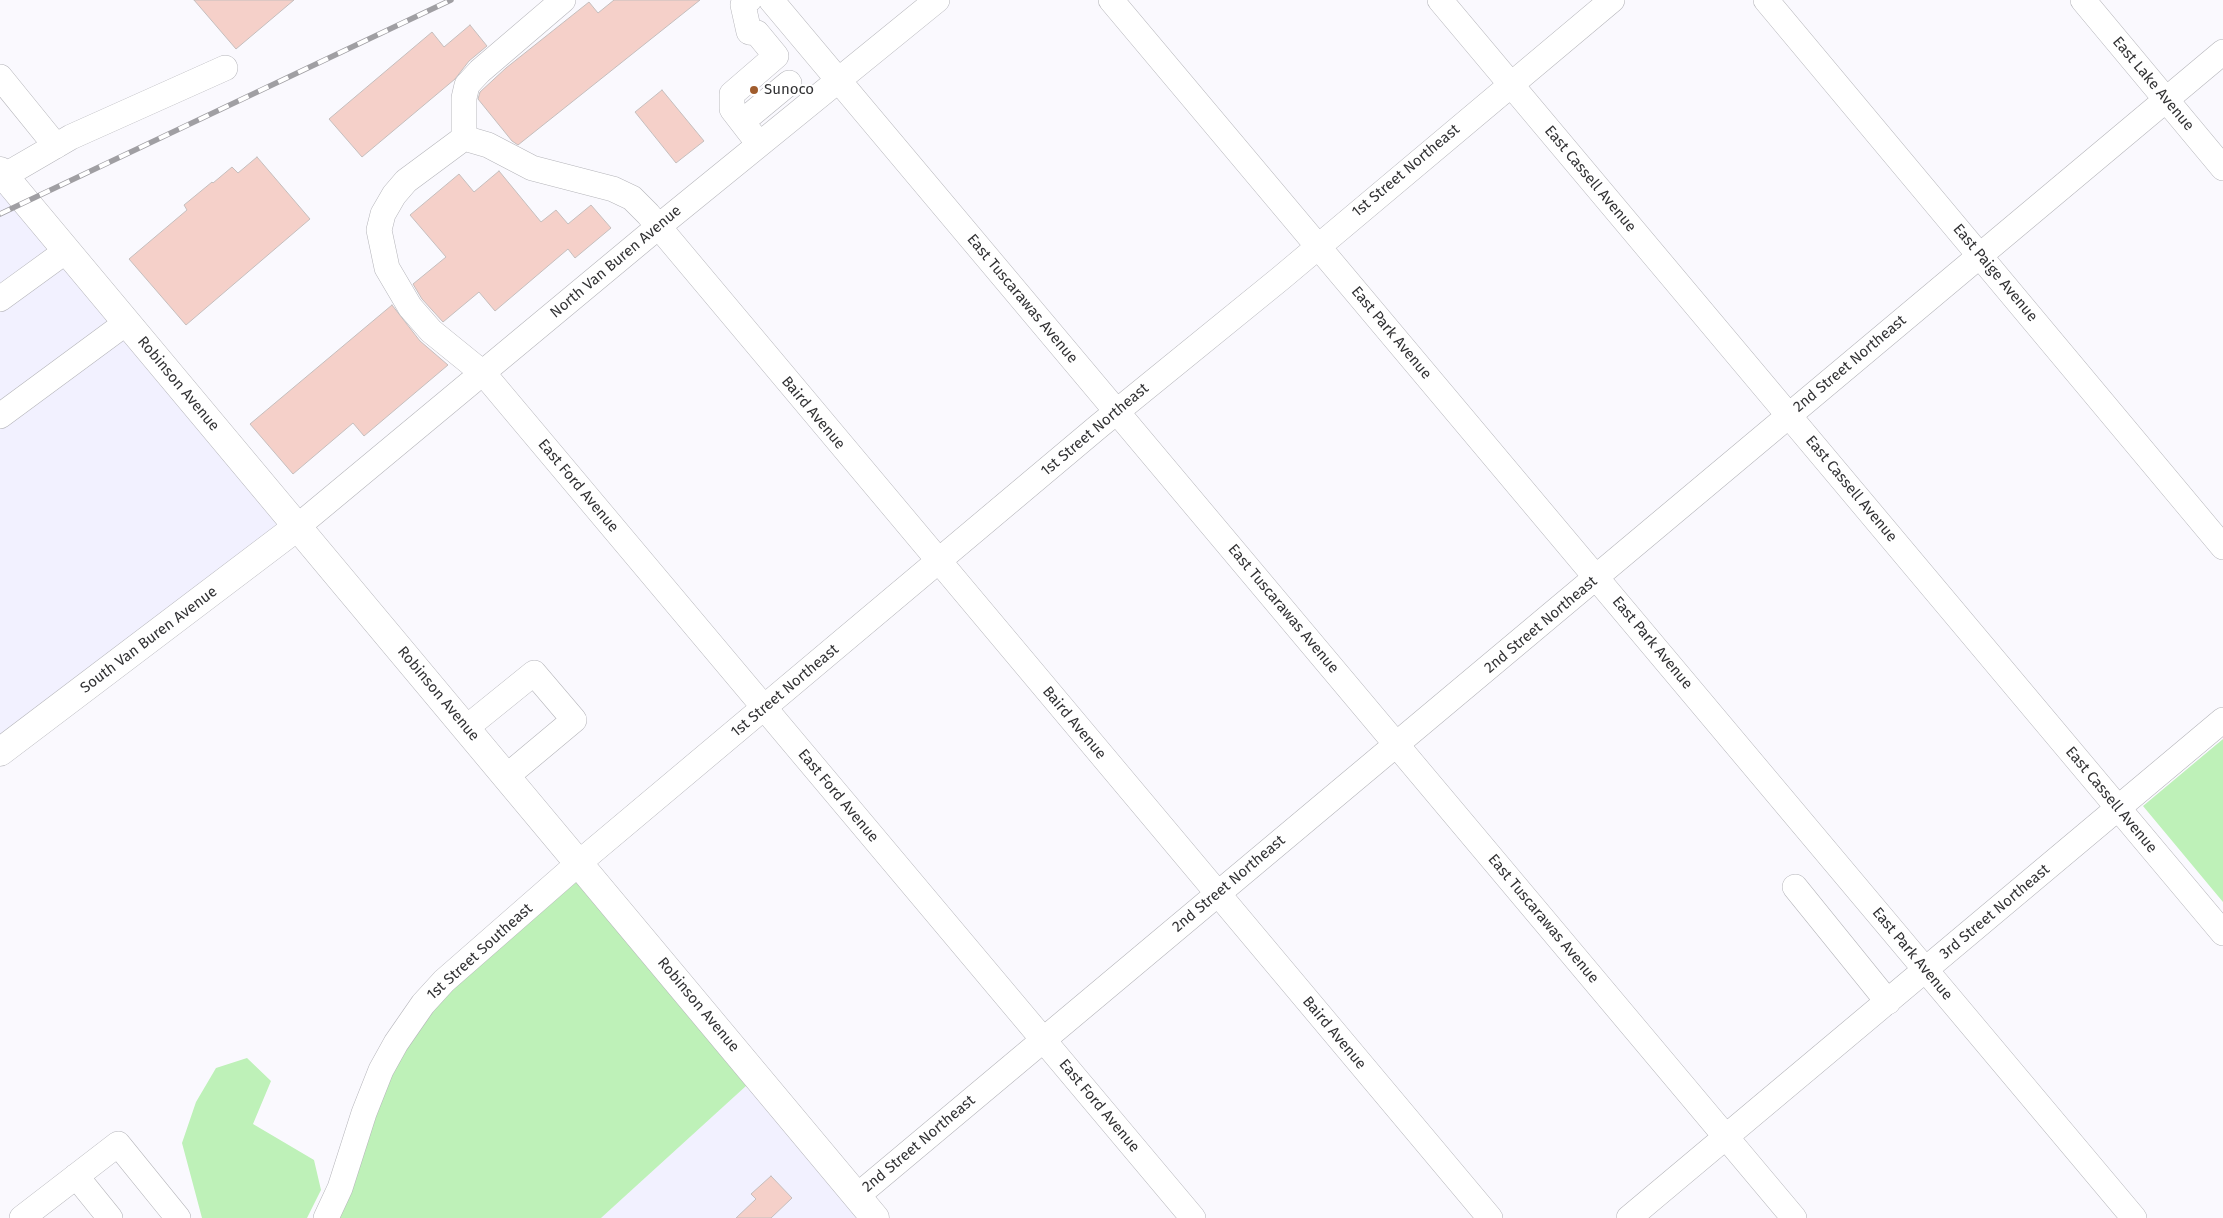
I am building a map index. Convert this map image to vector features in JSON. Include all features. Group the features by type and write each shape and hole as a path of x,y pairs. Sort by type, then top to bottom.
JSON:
{"main road":[{"name":"Robinson Avenue","path":"2,174 580,862 875,1218"},
{"name":"South Van Buren Avenue","path":"0,752 297,527"}],"street":[{"path":"464,138 464,98 467,85 480,71 562,0"},
{"path":"749,0 743,5 749,32 745,42 778,67 807,105"},
{"name":"East Tuscarawas Avenue","path":"771,0 1794,1218"},
{"name":"North Van Buren Avenue","path":"297,527 484,374 658,227 838,79 872,56 937,0"},
{"name":"East Park Avenue","path":"1111,0 2134,1218"},
{"name":"East Cassell Avenue","path":"1440,0 2223,933"},
{"name":"1st Street Northeast","path":"580,862 1117,411 1612,0"},
{"name":"East Paige Avenue","path":"1766,0 2223,547"},
{"name":"East Lake Avenue","path":"2083,0 2223,168"},
{"path":"759,144 732,109 732,94 778,67 807,42"},
{"name":"2nd Street Northeast","path":"857,1196 1597,578 1979,254 2223,52"},
{"path":"2,174 56,146 225,68"},
{"path":"0,77 56,146"},
{"name":"Baird Avenue","path":"464,138 488,145 532,168 613,189 632,198 1490,1218"},
{"name":"East Ford Avenue","path":"464,138 406,181 394,195 383,214 379,230 387,268 410,307 431,330 484,374 1192,1218"},
{"path":"0,299 66,251"},
{"path":"0,416 126,323"},
{"path":"466,728 534,673 574,720 507,776"},
{"name":"3rd Street Northeast","path":"1629,1218 2223,720"},
{"name":"1st Street Southeast","path":"326,1218 340,1188 381,1070 396,1042 423,1004 444,981 580,862"},
{"path":"1795,887 1888,1002"},
{"path":"22,1218 118,1144 178,1218"},
{"path":"76,1176 110,1218"}],"shaded area":[{"path":"0,171 297,527 0,752"},
{"path":"757,1076 868,1218 601,1218"}],"green space":[{"path":"2223,739 2223,902 2143,806"},
{"path":"580,862 757,1076 601,1218 326,1218 396,1043"},
{"path":"247,1058 271,1081 253,1124 314,1160 321,1190 307,1218 202,1218 182,1143 196,1102 216,1068"}],"building":[{"path":"194,0 294,0 236,49"},
{"path":"614,0 700,0 518,145 512,141 478,99 480,92 506,68 589,2 598,13"},
{"path":"470,25 487,46 469,61 455,79 362,157 329,119 432,32 444,47"},
{"path":"662,90 704,141 676,163 635,112"},
{"path":"257,157 310,219 186,325 129,259 187,210 184,205 212,182 232,167 238,173"},
{"path":"499,171 541,222 556,210 568,224 591,205 611,228 575,258 568,249 495,311 479,292 443,322 422,299 413,284 446,257 410,215 459,174 474,192"},
{"path":"392,305 420,341 448,365 364,436 353,423 293,474 250,424"},
{"path":"771,1176 792,1198 771,1218 736,1218 756,1199 751,1194"}],"railway":[{"path":"0,214 451,0"}],"place":[{"name":"Sunoco","path":"754,90"}]}
